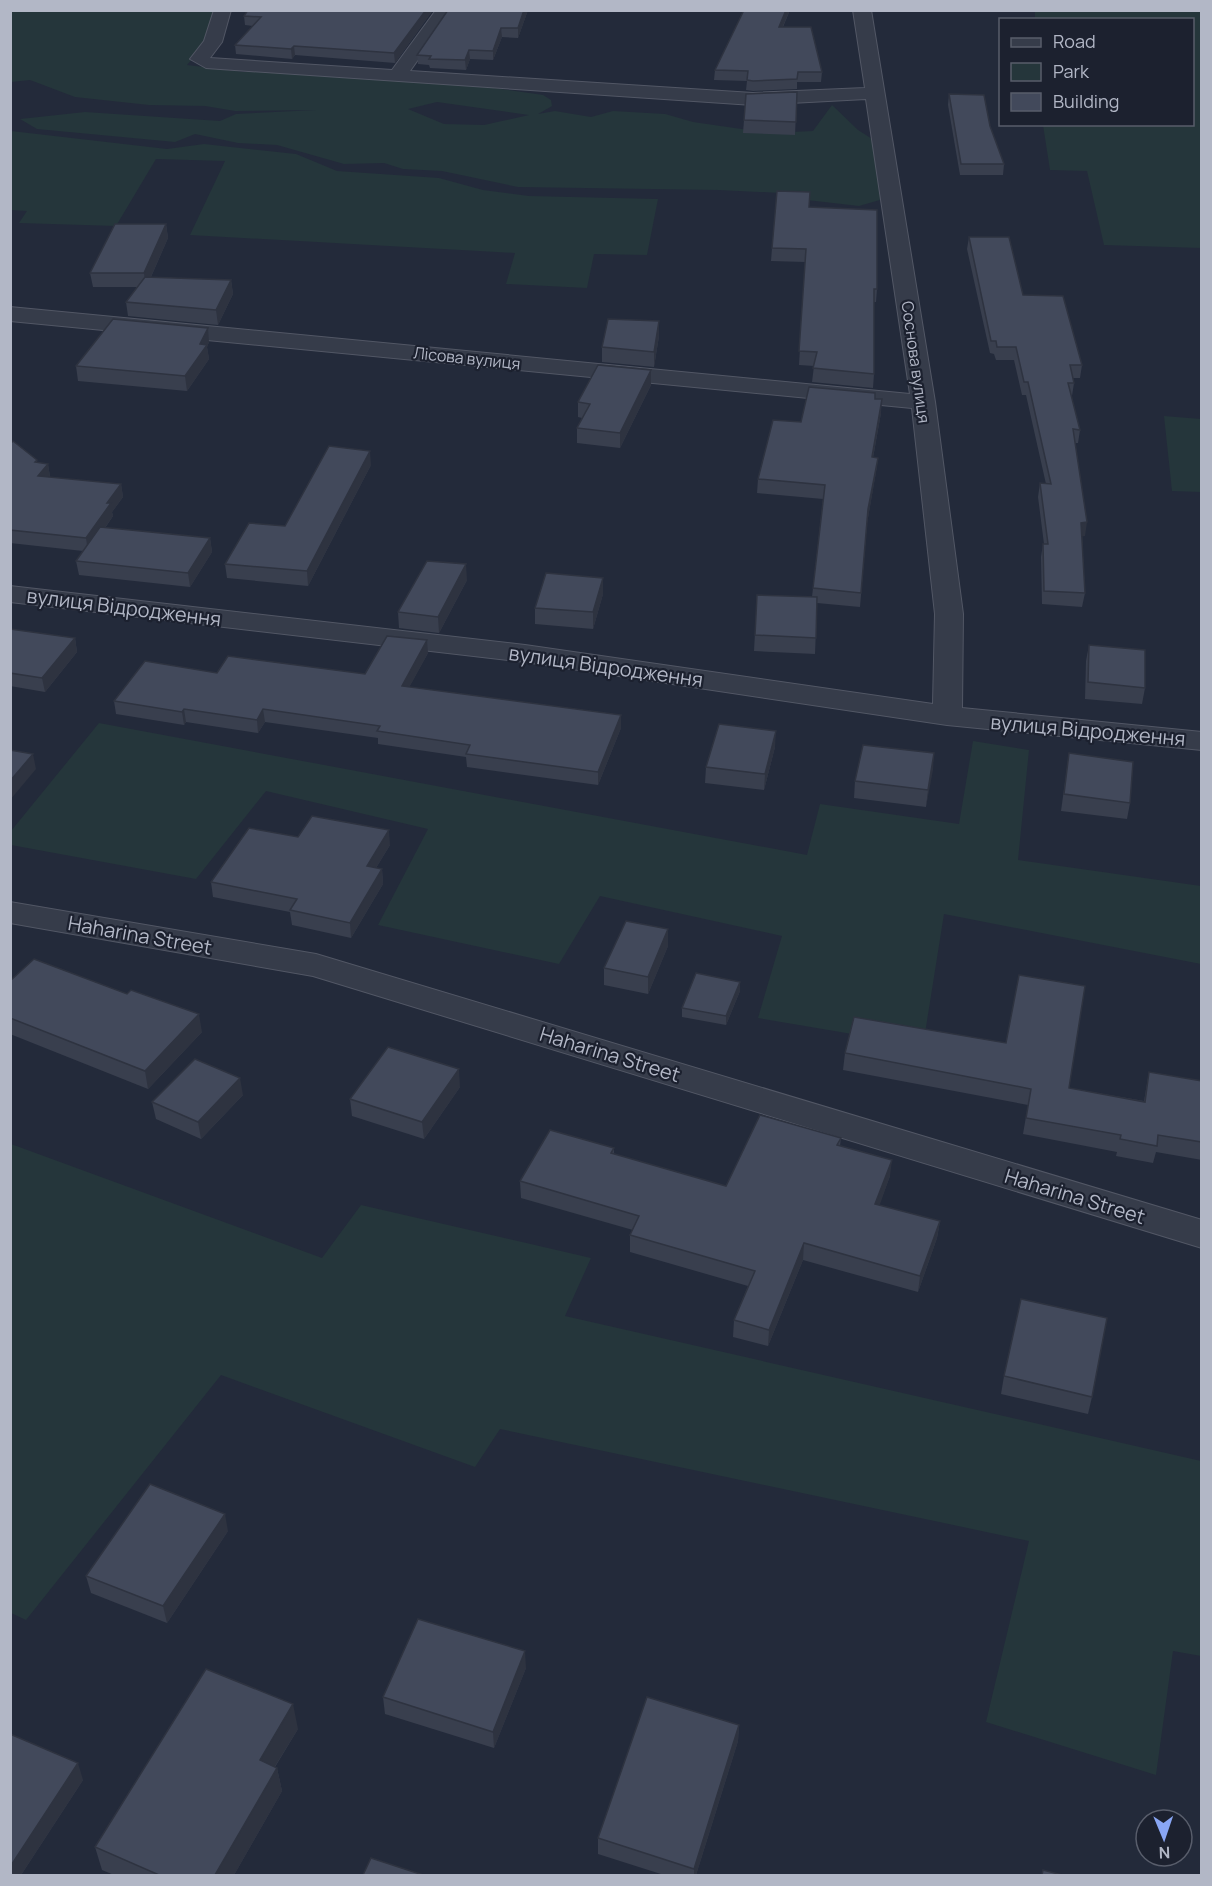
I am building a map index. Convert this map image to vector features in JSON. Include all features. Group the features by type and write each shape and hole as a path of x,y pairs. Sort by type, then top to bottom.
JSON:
{"street":[{"path":"223,10 213,42 199,59 206,63 753,99 875,93"},
{"path":"398,74 444,10"},
{"name":"Соснова вулиця","path":"862,10 923,402 949,614 947,716"},
{"name":"Лісова вулиця","path":"10,314 923,402"},
{"name":"вулиця Відродження","path":"10,594 594,662 947,716 1092,734 1202,741"},
{"name":"Haharina Street","path":"10,912 316,965 1202,1234"}],"green space":[{"path":"11,11 211,11 214,14 214,34 187,65 244,72 303,70 494,88 543,95 551,100 552,106 538,114 555,111 591,117 613,111 665,114 693,122 770,133 813,131 832,105 858,130 880,144 897,195 859,206 807,200 802,194 718,190 518,187 442,171 403,169 384,163 344,164 277,145 238,143 195,134 175,142 37,129 20,119 85,112 220,121 236,114 317,110 235,111 205,106 149,105 75,97 30,80 11,82","holes":["437,102 529,115 484,125 444,124 408,109"]},
{"path":"1035,11 1201,11 1201,248 1104,245 1087,171 1050,170 1043,126 1194,126 1194,18 1035,18"},
{"path":"11,131 167,149 204,144 296,154 337,171 439,178 483,190 529,196 658,199 647,255 594,254 587,288 506,284 515,253 190,235 225,161 156,159 116,226 19,223 27,211 11,210"},
{"path":"1164,416 1201,419 1201,492 1172,491"},
{"path":"99,723 807,855 820,804 959,824 973,741 1029,750 1018,860 1201,886 1201,964 944,914 923,1046 758,1018 782,936 600,896 559,964 378,925 428,829 266,791 196,879 11,845 11,831"},
{"path":"11,1144 322,1258 361,1205 591,1258 565,1316 1201,1461 1201,1656 1173,1651 1156,1775 986,1722 1029,1541 500,1429 475,1467 221,1375 26,1620 11,1613"}],"building":[{"path":"248,10 426,10 394,53 294,46 291,49 235,45 261,17 244,16"},
{"path":"448,10 524,10 518,28 501,28 493,51 469,50 465,60 429,59 431,56 417,55"},
{"path":"744,10 786,10 779,27 811,27 822,72 798,72 797,79 753,81 747,80 748,71 715,70"},
{"path":"797,92 796,122 744,120 746,94"},
{"path":"949,94 984,95 990,126 1004,164 961,164"},
{"path":"777,191 810,192 809,207 877,210 874,374 813,368 817,352 799,351 806,249 772,248"},
{"path":"115,224 166,224 144,273 90,273"},
{"path":"969,237 1009,237 1023,295 1063,296 1082,365 1070,365 1074,383 1068,383 1080,430 1073,429 1087,522 1081,523 1085,593 1044,591 1043,544 1048,544 1040,483 1051,484 1028,382 1024,382 1016,347 997,347 996,341 991,341"},
{"path":"145,277 231,280 216,310 126,302"},
{"path":"113,319 208,328 200,344 207,345 185,376 76,366"},
{"path":"608,319 659,321 654,352 602,347"},
{"path":"598,365 651,370 620,433 577,428 590,404 578,402"},
{"path":"809,387 875,393 875,399 882,399 872,457 878,458 868,509 861,593 813,588 825,485 758,479 773,420 801,422"},
{"path":"13,441 37,460 35,462 48,464 38,476 121,484 107,503 111,503 86,538 10,530 10,444"},
{"path":"329,446 370,451 307,571 225,564 249,523 285,526"},
{"path":"100,527 210,538 188,573 76,561"},
{"path":"427,561 466,564 438,617 398,612"},
{"path":"546,573 603,578 593,612 535,608"},
{"path":"757,595 817,597 816,638 755,635"},
{"path":"10,629 75,638 42,678 10,673"},
{"path":"387,636 427,640 402,686 621,715 598,772 466,754 470,745 377,731 380,726 263,709 257,720 184,709 182,712 114,701 145,661 217,673 228,656 365,674"},
{"path":"1089,645 1145,650 1145,688 1088,682"},
{"path":"719,724 776,731 765,774 706,767"},
{"path":"863,745 934,753 928,790 855,781"},
{"path":"10,750 33,754 10,781"},
{"path":"1069,753 1133,762 1130,803 1064,794"},
{"path":"312,816 389,830 367,866 382,869 350,923 290,910 297,899 211,882 249,828 298,837"},
{"path":"626,921 668,929 648,977 604,968"},
{"path":"34,959 127,994 131,990 199,1014 145,1071 10,1018 10,981"},
{"path":"696,973 740,982 726,1016 682,1008"},
{"path":"1019,975 1085,986 1069,1088 1145,1102 1149,1072 1202,1081 1202,1142 1158,1135 1157,1146 1120,1139 1121,1135 1026,1118 1031,1089 845,1053 854,1017 1006,1043"},
{"path":"388,1047 459,1069 422,1122 350,1099"},
{"path":"195,1059 240,1078 198,1122 152,1102"},
{"path":"760,1115 841,1138 837,1145 892,1160 875,1204 940,1221 920,1276 804,1243 769,1330 734,1320 755,1271 630,1235 639,1216 520,1181 550,1130 614,1148 611,1153 726,1186"},
{"path":"1021,1299 1107,1318 1092,1397 1004,1376"},
{"path":"150,1484 225,1514 163,1606 86,1576"},
{"path":"418,1619 525,1651 493,1732 383,1697"},
{"path":"206,1669 293,1704 260,1760 277,1768 215,1875 159,1875 95,1847"},
{"path":"647,1697 739,1725 694,1869 598,1838"},
{"path":"10,1734 78,1763 10,1867"},
{"path":"371,1858 423,1875 363,1875"},
{"path":"1043,1870 1062,1875 1042,1875"}]}
